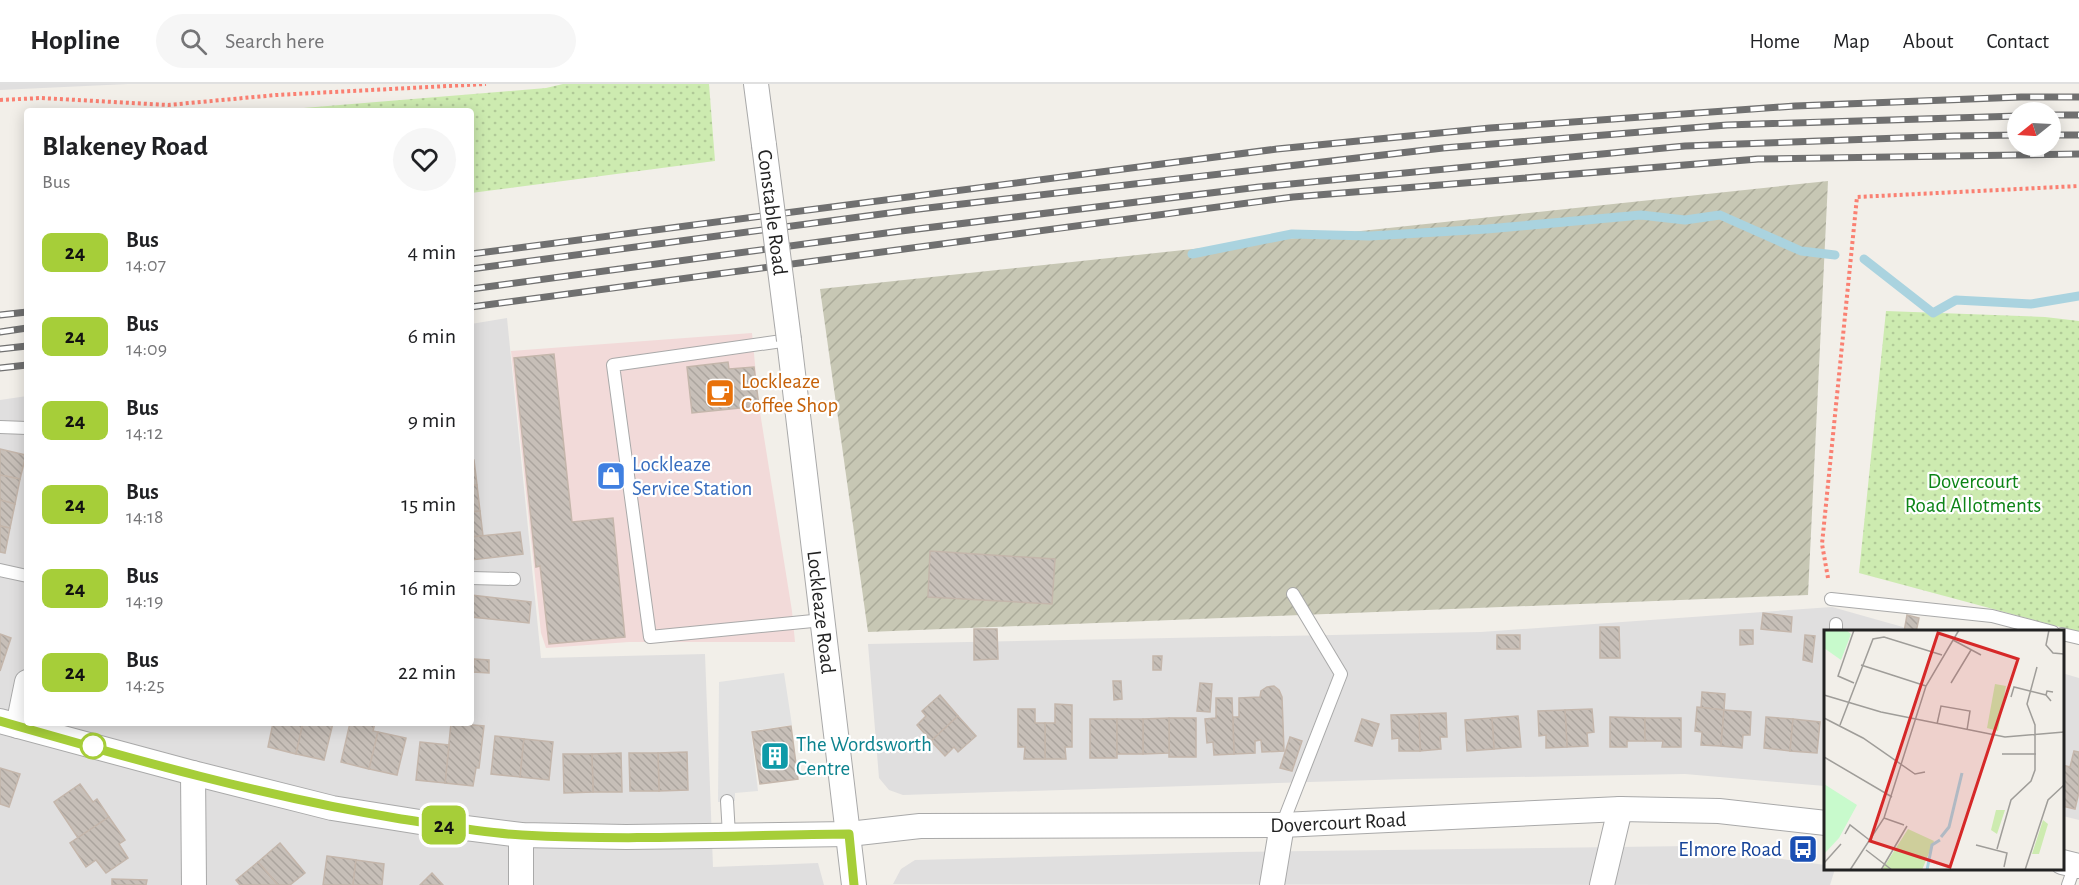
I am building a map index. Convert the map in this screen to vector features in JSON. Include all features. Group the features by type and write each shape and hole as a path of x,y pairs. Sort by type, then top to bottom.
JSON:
{"street":[{"name":"Constable Road","path":"756,84 789,340"},
{"name":"Lockleaze Road","path":"789,340 854,885"},
{"path":"9,724 24,688"},
{"name":"Dovercourt Road","path":"9,724 332,808 521,835 849,834 920,826 1282,825 1620,809 1719,811 1824,823"},
{"path":"193,773 194,885"},
{"path":"1602,885 1620,809"},
{"path":"1272,885 1282,825"},
{"path":"520,885 521,835"}],"lane":[{"path":"789,340 613,364 650,636 823,620"},
{"path":"0,427 24,428"},
{"path":"0,570 24,575"},
{"path":"474,578 514,579"},
{"path":"1282,825 1341,674 1293,594"},
{"path":"1831,599 1992,616 2045,630"},
{"path":"2064,634 2079,638"},
{"path":"727,801 729,835"}],"path":[{"path":"391,84 396,88"},
{"path":"0,99 41,98 168,105 276,95 486,84"},
{"path":"1831,599 1822,544 1857,197 2079,186"}],"shaded area":[{"path":"0,84 128,84 0,90"},
{"path":"1828,181 1808,595 868,632 820,289"},
{"path":"507,318 541,658 705,654 713,867 818,863 824,885 0,885 0,400 24,396 24,726 474,726 474,324"},
{"name":"Lockleaze Service Station","path":"752,333 759,406 795,642 629,642 546,648 541,633 511,351"},
{"path":"1832,607 1913,630 1824,630 1824,786 1685,774 1407,779 903,795 889,790 879,778 868,644 1481,632"},
{"path":"784,673 792,725 751,731 758,791 735,793 735,801 718,802 719,682"},
{"path":"2064,674 2079,678 2079,820 2064,816"},
{"path":"1690,846 1824,865 1824,870 1835,870 1830,885 893,884 901,869 915,860 1236,852"}],"green space":[{"path":"563,84 709,84 715,161 474,193 474,108 303,108 546,88"},
{"name":"Dovercourt Road Allotments","path":"1886,311 2045,317 2079,321 2079,632 1859,573"}],"building":[{"path":"554,354 572,522 613,518 625,637 549,644 540,566 536,567 514,358"},
{"path":"728,362 729,369 754,367 759,406 692,413 687,367"},
{"path":"0,449 24,455 20,479 0,475"},
{"path":"474,460 477,485 474,486"},
{"path":"0,475 20,479 15,504 0,500"},
{"path":"477,485 480,511 474,512 474,486"},
{"path":"0,500 15,504 10,528 0,526"},
{"path":"480,511 483,536 474,537 474,512"},
{"path":"0,526 10,528 5,553 0,552"},
{"path":"520,532 523,554 474,560 474,537"},
{"path":"930,551 1055,559 1052,604 928,597"},
{"path":"474,595 531,602 529,623 474,617"},
{"path":"1763,613 1792,617 1791,632 1761,629"},
{"path":"1907,615 1919,618 1916,630 1904,630"},
{"path":"1600,627 1619,627 1620,658 1600,658"},
{"path":"974,629 997,629 998,659 974,660"},
{"path":"1740,630 1753,630 1753,644 1740,645"},
{"path":"0,634 11,638 0,671"},
{"path":"1497,635 1520,635 1520,649 1497,649"},
{"path":"1805,635 1815,636 1812,662 1803,660"},
{"path":"1153,656 1162,656 1161,670 1153,670"},
{"path":"474,659 489,660 489,673 474,672"},
{"path":"1113,681 1121,681 1122,699 1114,700"},
{"path":"1200,683 1212,684 1210,712 1197,711"},
{"path":"1274,686 1282,697 1284,751 1262,752 1261,740 1255,741 1255,753 1234,754 1233,717 1239,717 1239,698 1260,697 1261,691"},
{"path":"1702,692 1725,694 1724,710 1701,708"},
{"path":"940,695 958,716 931,741 917,725 926,716 922,711"},
{"path":"1216,698 1232,698 1234,754 1214,755 1213,742 1207,743 1205,719 1216,718"},
{"path":"1055,704 1072,705 1072,747 1065,747 1066,759 1045,759 1045,723 1055,723"},
{"path":"1697,707 1724,710 1721,746 1701,745 1702,732 1695,731"},
{"path":"1018,709 1035,709 1035,723 1045,723 1045,759 1024,759 1025,747 1018,747"},
{"path":"1592,709 1594,732 1587,733 1588,746 1567,747 1565,710"},
{"path":"1565,710 1567,747 1546,748 1546,735 1539,736 1538,711"},
{"path":"1724,710 1751,712 1750,735 1743,735 1742,748 1721,746"},
{"path":"1446,713 1447,737 1440,737 1441,749 1420,751 1419,714"},
{"path":"1419,714 1420,751 1399,751 1399,738 1392,739 1391,715"},
{"path":"958,716 976,736 958,752 954,747 945,756 931,741"},
{"path":"1518,716 1521,747 1494,749 1492,718"},
{"path":"1610,717 1645,718 1645,741 1627,741 1627,747 1610,747"},
{"path":"1766,717 1793,719 1790,751 1764,748"},
{"path":"1169,718 1196,718 1196,757 1169,757"},
{"path":"1169,718 1169,753 1143,754 1143,719"},
{"path":"1492,718 1494,749 1467,751 1465,720"},
{"path":"1645,718 1681,718 1681,747 1662,747 1663,741 1645,741"},
{"path":"1090,719 1117,719 1117,758 1090,758"},
{"path":"1117,719 1143,719 1143,754 1117,754"},
{"path":"1362,719 1379,724 1372,746 1355,741"},
{"path":"1793,719 1820,722 1817,753 1790,751"},
{"path":"272,726 302,726 296,754 268,747"},
{"path":"302,726 332,726 324,760 296,754"},
{"path":"349,726 374,726 373,731 378,732 369,769 341,762"},
{"path":"451,726 484,726 479,768 476,768 473,786 445,783"},
{"name":"The Wordsworth Centre","path":"791,726 798,779 760,784 752,732"},
{"path":"378,732 406,738 397,775 369,769"},
{"path":"495,736 524,739 520,777 491,774"},
{"path":"1290,737 1302,741 1292,771 1280,768"},
{"path":"524,739 553,742 549,780 520,777"},
{"path":"420,742 449,745 445,783 416,780"},
{"path":"2074,751 2079,752 2079,792 2075,809 2064,806 2064,766 2070,767"},
{"path":"687,752 688,790 659,791 658,753"},
{"path":"621,753 622,792 593,792 592,754"},
{"path":"629,753 658,753 659,791 630,791"},
{"path":"563,754 592,754 593,792 564,793"},
{"path":"0,768 20,774 9,807 0,804"},
{"path":"80,784 93,802 97,799 109,817 78,838 54,802"},
{"path":"109,817 125,840 119,844 128,858 106,873 96,860 86,867 70,843"},
{"path":"280,843 305,873 290,885 278,885 258,862"},
{"path":"327,856 356,860 353,885 323,885"},
{"path":"356,860 384,864 382,885 353,885"},
{"path":"258,862 278,885 240,885 236,880"},
{"path":"432,873 443,885 420,885"},
{"path":"112,879 147,880 146,885 112,885"}],"waterway":[{"path":"1192,254 1292,234 1370,236 1487,229 1641,215 1685,220 1720,215 1801,251 1835,255"},
{"path":"1864,259 1933,313 1956,300 2031,304 2079,296"}],"railway":[{"path":"474,254 1277,149 1490,128 1795,106 2021,97 2079,97"},
{"path":"2061,115 2079,115"},
{"path":"474,269 919,209 1443,148 1727,125 2007,116"},
{"path":"474,289 901,231 1259,187 1685,146 2007,135"},
{"path":"2061,135 2079,135"},
{"path":"474,307 1293,197 1758,159 2079,154"},
{"path":"0,315 24,312"},
{"path":"0,332 24,328"},
{"path":"0,349 24,346"},
{"path":"0,368 24,365"}],"bus line":[{"name":"24","path":"0,721 332,808 426,823 521,835 626,837 849,834 854,885"}],"place":[{"name":"Lockleaze Coffee Shop","path":"720,393"},
{"name":"Lockleaze Service Station","path":"611,476"},
{"name":"The Wordsworth Centre","path":"775,756"},
{"name":"Elmore Road","path":"1803,849"}]}
